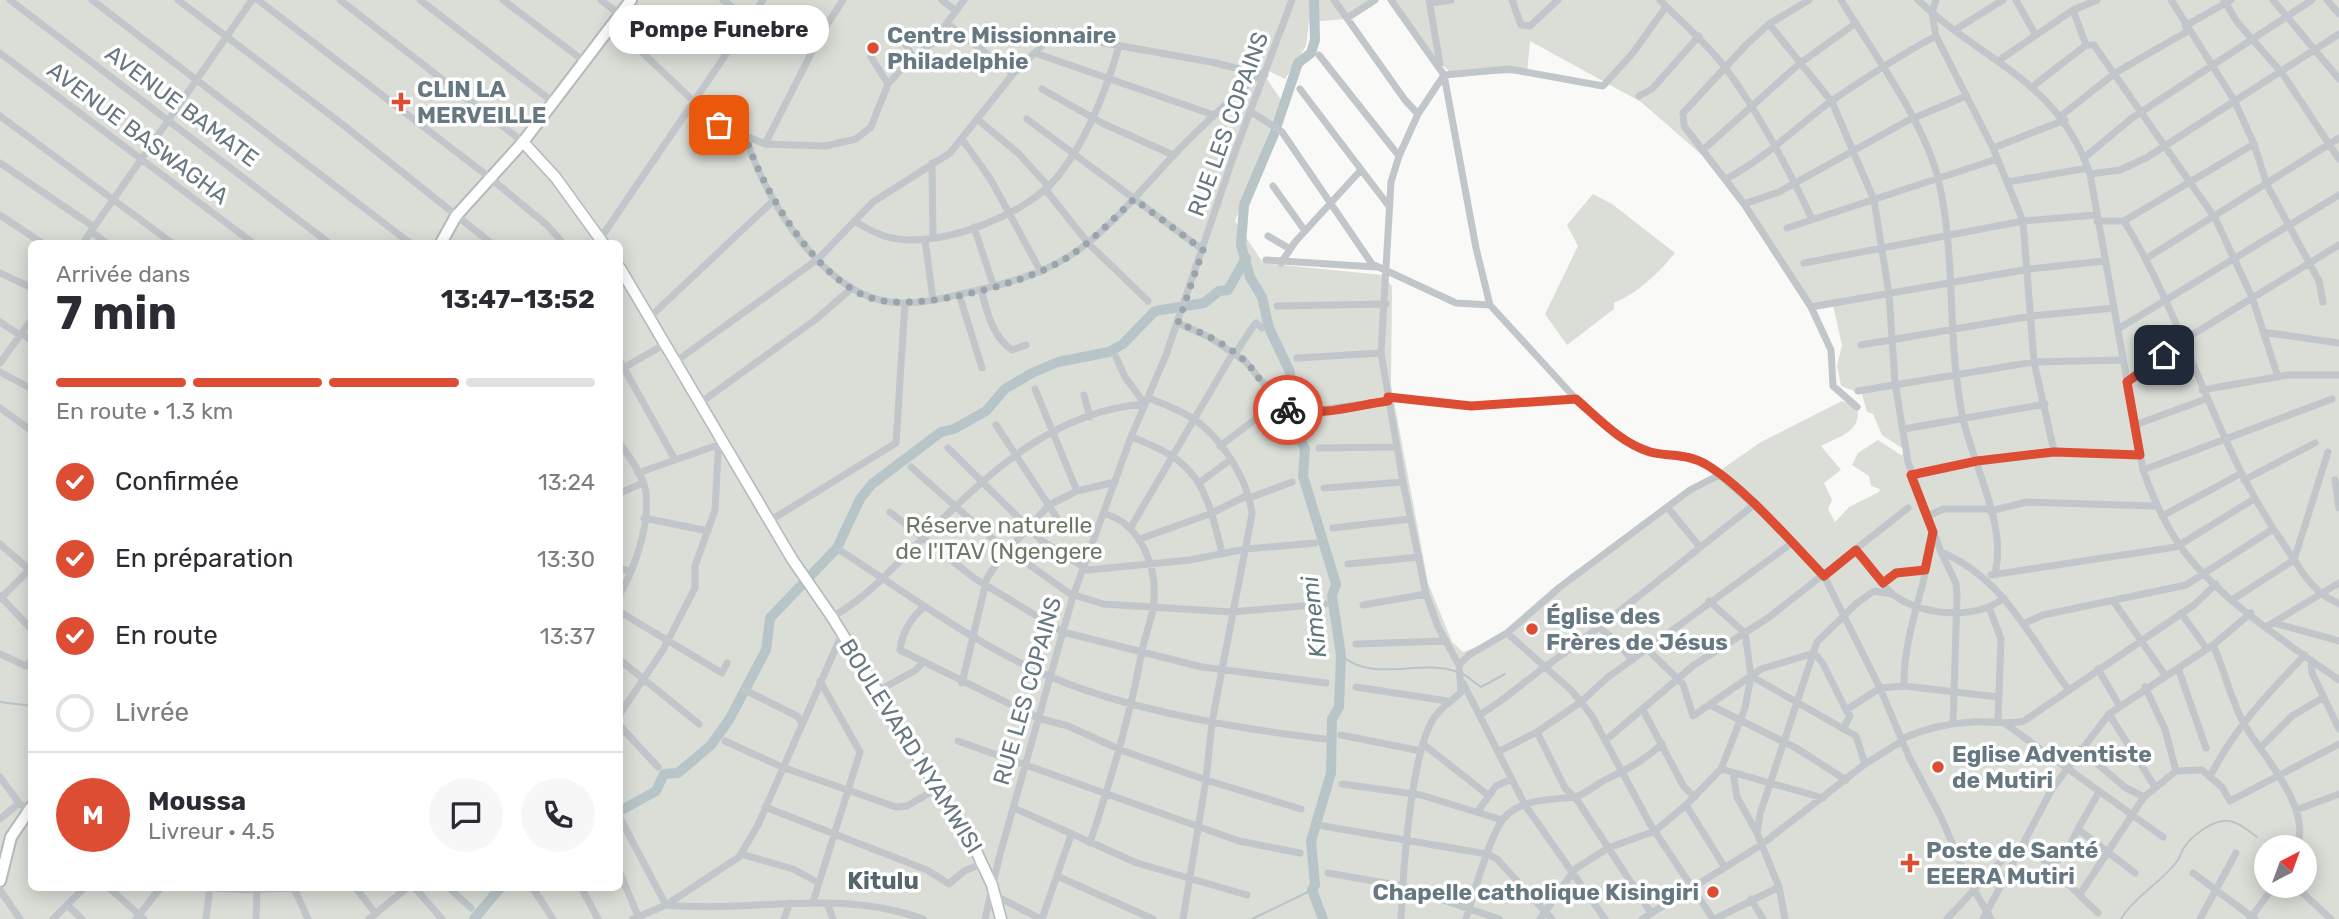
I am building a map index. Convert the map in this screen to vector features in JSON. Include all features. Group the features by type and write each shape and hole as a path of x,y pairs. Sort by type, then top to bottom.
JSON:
{"highway":[{"path":"443,240 456,216 523,142 629,0"},
{"path":"0,880 11,837 27,810"}],"main road":[{"path":"523,142 556,178 600,240"},
{"name":"BOULEVARD NYAMWISI","path":"623,273 700,403 718,440 832,617 983,863 996,896 1000,919"}],"street":[{"name":"AVENUE BAMATE","path":"10,0 325,240"},
{"path":"92,0 406,240"},
{"path":"178,0 342,124 487,240"},
{"path":"85,240 167,118 252,0"},
{"path":"258,0 489,177 561,240"},
{"path":"340,0 523,142"},
{"path":"503,0 584,61"},
{"path":"601,0 620,15"},
{"path":"723,0 750,19"},
{"path":"602,240 763,0"},
{"path":"765,144 821,34 843,0"},
{"path":"942,0 956,11"},
{"path":"612,24 719,125 765,144 825,146 856,139 871,127 888,84 913,57 932,43 964,0"},
{"name":"RUE LES COPAINS","path":"985,919 992,885 1028,765 1038,718 1074,596 1131,437 1178,323 1262,74 1292,0"},
{"path":"1334,0 1405,100 1418,114"},
{"path":"1348,18 1375,0"},
{"path":"1391,0 1419,41 1440,65"},
{"path":"1451,0 1430,1 1476,248 1490,304 1576,399 1627,442 1659,454 1692,457 1719,475 1754,505 1824,576 1880,688 1985,915 1992,919"},
{"path":"1512,0 1521,25 1524,26 1530,26 1558,0"},
{"path":"1660,0 1699,36 1727,69 1751,105 1812,219"},
{"path":"1809,0 1769,24 1747,44 1727,69 1683,113 1684,126 1744,204 1811,307 1831,350 1833,386 1857,407"},
{"path":"1841,0 1914,120 1938,180 1963,418 1990,510 1999,559 1995,573"},
{"path":"1918,0 2032,87 2063,118 2084,158 2089,171 2143,470 2156,506 2179,545 2232,600 2339,680"},
{"path":"1936,0 1932,13 1936,36 1993,148 2023,221 2029,269 2034,362 2054,452"},
{"path":"1955,30 2003,0"},
{"path":"2017,0 2035,34"},
{"path":"1998,61 2073,10 2097,0"},
{"path":"2171,0 2186,28 2234,100 2254,144 2267,185 2287,227 2319,281 2323,302"},
{"path":"2273,0 2339,79"},
{"path":"2084,158 2142,111 2312,0"},
{"path":"2327,0 2339,14"},
{"path":"423,1 553,102"},
{"path":"1993,148 2063,118 2115,73 2227,1 2252,38 2282,73 2339,159"},
{"path":"1444,75 1509,69 1603,86 1625,63 1666,7"},
{"path":"2073,10 2085,44"},
{"path":"1704,149 1799,64 1856,23"},
{"path":"948,24 1013,74"},
{"path":"1769,24 1832,102 1874,200 1894,337 1895,383 1911,475 1926,517 1956,583 1958,613 1953,723"},
{"path":"895,27 913,57"},
{"path":"675,362 818,259 873,201 950,153 1013,74 1050,36 1057,33 1262,74"},
{"path":"2007,182 2089,171 2120,170 2282,73 2339,34"},
{"path":"1639,96 1652,89 1699,36"},
{"path":"1726,179 1775,149 1881,65 1936,36"},
{"path":"2032,87 2085,44 2095,45 2215,218 2252,298 2278,377"},
{"path":"854,221 890,238 929,239 974,227 1009,213 1047,188 1074,154 1108,80 1119,46"},
{"name":"AVENUE BASWAGHA","path":"0,53 249,240"},
{"path":"1035,53 1214,115"},
{"path":"1319,55 1399,156"},
{"path":"871,57 888,84"},
{"path":"746,138 754,161 774,200 818,259 852,288 871,298 905,303 994,287 1041,272 1088,243 1214,115 1262,74"},
{"path":"1444,75 1418,114 1399,156 1388,205 1386,304 1381,353 1396,447 1426,594 1459,665 1462,680 1525,805 1605,919"},
{"path":"1042,89 1092,117 1173,156"},
{"path":"1300,89 1388,205"},
{"path":"1744,204 1763,199 1853,150 1966,96"},
{"path":"1250,111 1282,132 1353,240 1376,267"},
{"path":"0,116 168,240"},
{"path":"977,119 1018,153 1088,243 1148,301"},
{"path":"1027,119 1203,250"},
{"path":"2147,258 2215,218 2339,138"},
{"path":"962,139 985,171 1041,272"},
{"path":"1804,263 2023,221 2096,218 2124,221 2254,144"},
{"path":"1787,228 1997,159"},
{"path":"0,163 92,229 103,240"},
{"path":"932,163 929,239 933,299"},
{"path":"1281,263 1305,231 1360,171"},
{"path":"1273,186 1305,231"},
{"path":"2118,329 2234,256 2339,195"},
{"path":"649,318 774,200"},
{"path":"0,215 38,240"},
{"path":"2124,221 2147,258 2167,300 2202,390 2254,499 2320,593 2339,604"},
{"path":"974,227 994,287"},
{"path":"1268,236 1290,249"},
{"path":"2127,382 2182,341 2339,245"},
{"path":"1266,260 1386,268 1425,290 1456,303 1490,304"},
{"path":"1811,307 2029,269 2104,261"},
{"path":"0,273 28,286"},
{"path":"700,403 815,320 852,288"},
{"path":"981,289 989,318 1002,341 1013,350 1026,345"},
{"path":"959,294 982,368"},
{"path":"771,520 896,443 905,303"},
{"path":"1276,306 1386,304"},
{"path":"1861,345 1894,337 2031,316 2114,308"},
{"path":"0,322 28,339"},
{"path":"1178,323 1245,361 1285,409 1297,412 1388,399 1471,406 1576,399"},
{"path":"1131,527 1234,354 1256,323 1262,328"},
{"path":"0,363 28,324"},
{"path":"2263,332 2339,343"},
{"path":"623,366 665,344"},
{"path":"1297,358 1381,353"},
{"path":"1116,357 1125,377 1147,401 1195,420 1220,446 1249,497 1252,525 1232,612 1224,671 1212,722 1206,780 1183,919"},
{"path":"1858,391 2034,362 2123,360"},
{"path":"623,370 674,458"},
{"path":"0,372 28,386"},
{"path":"2202,390 2278,377 2339,375"},
{"path":"1035,389 1077,491"},
{"path":"1084,395 1090,416"},
{"path":"2135,425 2206,399"},
{"path":"2143,470 2332,399"},
{"path":"832,617 856,604 885,579 922,539 1016,452 1052,431 1090,416 1147,401"},
{"path":"1220,446 1278,402"},
{"path":"1904,429 2045,404"},
{"path":"0,408 28,428"},
{"path":"996,425 1063,527"},
{"path":"1131,437 1173,455 1192,471 1212,513 1222,553"},
{"path":"623,710 668,641 695,588 695,566 715,510 718,440 638,473"},
{"path":"2162,516 2315,443"},
{"path":"948,447 1027,526 1061,555 1085,569 1190,560 1246,549 1315,543"},
{"path":"1319,448 1396,447"},
{"path":"623,449 646,492 644,517 631,572 623,588"},
{"path":"1911,475 1977,461 2054,452 2140,455"},
{"path":"2232,600 2294,559 2328,452"},
{"path":"1199,483 1230,460"},
{"path":"911,467 1007,550 1074,596 1103,604 1232,612 1325,604"},
{"path":"1459,665 1469,656 1507,634 1560,587 1690,490 1719,475"},
{"path":"2319,479 2337,479 2339,508"},
{"path":"623,489 643,482"},
{"path":"962,683 986,584 1007,550 1049,505 1077,491 1115,482"},
{"path":"1140,539 1292,482"},
{"path":"1324,488 1403,482"},
{"path":"1987,578 1995,573 2020,572 2179,545 2254,499"},
{"path":"1926,517 1943,509 1990,510 2027,502 2156,506"},
{"path":"1479,715 1515,693 1754,505"},
{"path":"1668,508 1700,547"},
{"path":"1606,740 1678,678 1824,576 1908,508"},
{"path":"890,512 922,539 986,584 1063,632 1224,671 1326,684"},
{"path":"1090,843 1134,703 1142,651 1153,607 1153,581 1140,539 1131,527 1103,513"},
{"path":"644,517 708,531"},
{"path":"1333,528 1410,519"},
{"path":"2025,623 2043,615 2186,585 2273,529"},
{"path":"1904,686 1903,659 1933,532"},
{"path":"1498,752 1537,732 1581,702 1598,685 1709,601 1792,543"},
{"path":"0,544 28,569"},
{"path":"1856,550 1892,594"},
{"path":"841,551 924,607 1051,677 1134,703 1212,722 1324,739"},
{"path":"1941,552 1963,561 1987,578 2025,623 2068,689"},
{"path":"1348,564 1419,557"},
{"path":"623,569 631,572"},
{"path":"1883,583 1896,573 1925,570"},
{"path":"28,573 1,598 28,626"},
{"path":"2266,627 2339,583"},
{"path":"2007,725 2024,721 2039,712 2068,689 2181,613 2216,584"},
{"path":"1757,833 1811,654 1817,642 1842,616 1874,591 1892,594 1916,606 1958,613 1989,607 2004,598"},
{"path":"1363,605 1426,594"},
{"path":"1543,915 1572,874 1608,848 1655,831 1695,797 1721,769 1741,721 1751,676 1745,633 1709,601"},
{"path":"2114,601 2165,675"},
{"path":"924,607 908,626 900,650 922,663 1038,718 1068,726 1121,750 1301,809"},
{"path":"1989,607 2000,633 1998,721"},
{"path":"2181,613 2210,647 2245,725 2296,810 2300,835"},
{"path":"1985,915 2066,769 2109,714 2145,687 2210,647 2250,613"},
{"path":"623,614 722,673 727,663"},
{"path":"2274,623 2339,641"},
{"path":"1599,628 1616,640 1632,660"},
{"path":"623,881 636,918 654,915 744,850 842,634"},
{"path":"1507,634 1581,702 1606,740 1622,774 1679,871 1714,919 1779,887"},
{"path":"1356,644 1446,641"},
{"path":"1647,649 1678,678 1687,693 1693,716 1761,669 1811,654 1818,657 1823,664 1850,716 1843,729"},
{"path":"0,654 20,666 28,664"},
{"path":"2308,658 2312,673 2339,729"},
{"path":"2210,776 2222,753 2276,685 2308,658"},
{"path":"623,662 699,724"},
{"path":"878,691 916,670 922,663"},
{"path":"2178,668 2206,748"},
{"path":"2098,669 2119,705"},
{"path":"1751,676 1856,736 1865,764"},
{"path":"1401,919 1402,886 1422,747 1429,725 1447,701 1461,692 1462,680"},
{"path":"813,902 849,793 860,747 820,681"},
{"path":"1846,710 1880,688 1904,686 1998,697"},
{"path":"1356,687 1447,701"},
{"path":"2145,687 2165,729 2176,771"},
{"path":"745,691 797,716 801,722"},
{"path":"2260,748 2292,716 2324,697"},
{"path":"1710,705 1846,780"},
{"path":"1643,710 1684,787 1695,797"},
{"path":"2109,714 2155,787"},
{"path":"1642,919 1761,845 1865,764 1902,740 1953,723 1998,721 2007,725 2163,837"},
{"path":"623,729 658,767"},
{"path":"1537,732 1561,780 1651,913"},
{"path":"1341,735 1422,747 1488,794"},
{"path":"725,741 849,793 901,808 937,788"},
{"path":"958,741 1239,841 1300,853"},
{"path":"1466,919 1487,854 1502,820 1525,805 1560,796 1574,797 1622,774 1662,744"},
{"path":"2080,894 2144,797 2176,771 2202,770 2230,800 2339,744"},
{"path":"2080,749 2126,788 2144,797"},
{"path":"1721,769 1823,798"},
{"path":"1733,773 1737,797 1757,833 1779,887 1787,918"},
{"path":"0,778 27,810 0,819"},
{"path":"1478,811 1496,786 1512,779"},
{"path":"1342,784 1414,795 1502,820"},
{"path":"2051,866 2066,853 2099,792"},
{"path":"2296,810 2339,794"},
{"path":"1686,805 1724,866"},
{"path":"765,807 835,837 927,870 948,884 983,863"},
{"path":"1014,808 1137,863 1247,895"},
{"path":"623,824 666,905"},
{"path":"1323,826 1487,854 1497,859 1543,915 1552,919"},
{"path":"2078,829 2135,873"},
{"path":"996,896 1042,919 1071,835"},
{"path":"1947,919 2001,861 2025,842"},
{"path":"2025,842 2098,913"},
{"path":"744,850 793,869 819,883"},
{"path":"2200,919 2236,853"},
{"path":"1328,873 1402,886 1499,919"},
{"path":"2193,873 2252,918 2266,898"},
{"path":"1057,876 1153,919"},
{"path":"0,890 20,919"},
{"path":"53,919 81,891"},
{"path":"112,891 140,918 158,891"},
{"path":"206,919 210,891"},
{"path":"256,919 258,891"},
{"path":"295,891 308,919"},
{"path":"358,891 376,914"},
{"path":"369,919 403,891"},
{"path":"418,891 442,919"},
{"path":"452,891 471,908"},
{"path":"535,891 553,919"},
{"path":"583,891 598,919"},
{"path":"2308,898 2331,919"},
{"path":"1751,899 1763,919"},
{"path":"666,905 699,908 813,902 875,904 923,919"},
{"path":"784,919 790,903"},
{"path":"827,903 832,918"},
{"path":"67,905 82,919"},
{"path":"699,908 700,919"}],"green space":[{"name":"Réserve naturelle de l'ITAV (Ngengere","path":"0,0 1372,0 1346,19 1309,22 1306,46 1285,79 1265,69 1263,73 1281,100 1235,221 1263,263 1382,275 1392,286 1391,385 1428,583 1452,642 1463,652 1495,640 1571,574 1761,442 1842,401 1857,407 1856,422 1848,432 1821,446 1841,470 1824,483 1832,500 1828,509 1835,522 1849,507 1880,489 1871,486 1869,476 1852,465 1858,453 1878,440 1901,455 1905,454 1905,450 1882,435 1873,414 1867,412 1862,394 1841,386 1837,366 1842,345 1833,305 1810,306 1802,298 1747,213 1703,156 1641,102 1530,41 1527,73 1455,75 1429,51 1395,0 2339,0 2339,919 0,919"},
{"path":"1593,194 1612,204 1675,253 1648,282 1614,303 1614,309 1567,345 1545,314 1578,246 1567,225"}],"waterway":[{"name":"Kimemi","path":"1314,0 1315,40 1311,53 1298,63 1274,134 1244,205 1241,245 1250,277 1262,297 1269,328 1290,372 1292,421 1305,449 1303,476 1336,584 1332,596 1341,655 1339,707 1332,719 1331,773 1311,841 1315,885 1312,890 1323,919"},
{"path":"623,809 656,791 664,774 678,773 711,745 729,720 766,650 770,618 837,548 860,499 872,484 941,432 954,429 986,411 1005,389 1032,373 1058,362 1109,352 1123,344 1155,311 1204,303 1219,291 1228,290 1246,258"},
{"path":"1341,655 1367,668 1443,668 1457,672"},
{"path":"1462,673 1481,687 1505,674"},
{"path":"0,702 28,706"},
{"path":"2121,919 2133,903 2172,868 2189,841 2207,827 2217,822 2232,822 2254,835"},
{"path":"1252,919 1312,890"},
{"path":"474,919 498,891"}],"way so far":[{"path":"719,125 746,138 754,161 774,200 800,239 818,259 860,294 893,303 918,302 994,287 1041,272 1088,243 1134,199 1203,250 1178,323 1209,337 1245,361 1288,410"}],"place":[{"name":"Centre Missionnaire Philadelphie","path":"873,48"},
{"name":"CLIN LA MERVEILLE","path":"401,102"},
{"name":"Pompe Funebre","path":"719,125"},
{"name":"Église des Frères de Jésus","path":"1532,629"},
{"name":"Eglise Adventiste de Mutiri","path":"1938,767"},
{"name":"Poste de Santé EEERA Mutiri","path":"1910,863"},
{"name":"Chapelle catholique Kisingiri","path":"1713,892"}],"district":[{"name":"Kitulu","path":"883,881"}],"route":[{"path":"1288,410 1302,412 1358,405 1388,401 1388,397 1471,406 1576,399 1627,442 1659,454 1672,453 1692,457 1710,466 1754,505 1824,576 1856,550 1883,583 1896,573 1925,570 1931,554 1933,532 1911,475 1977,461 2054,452 2140,455 2127,382 2164,355"}]}
